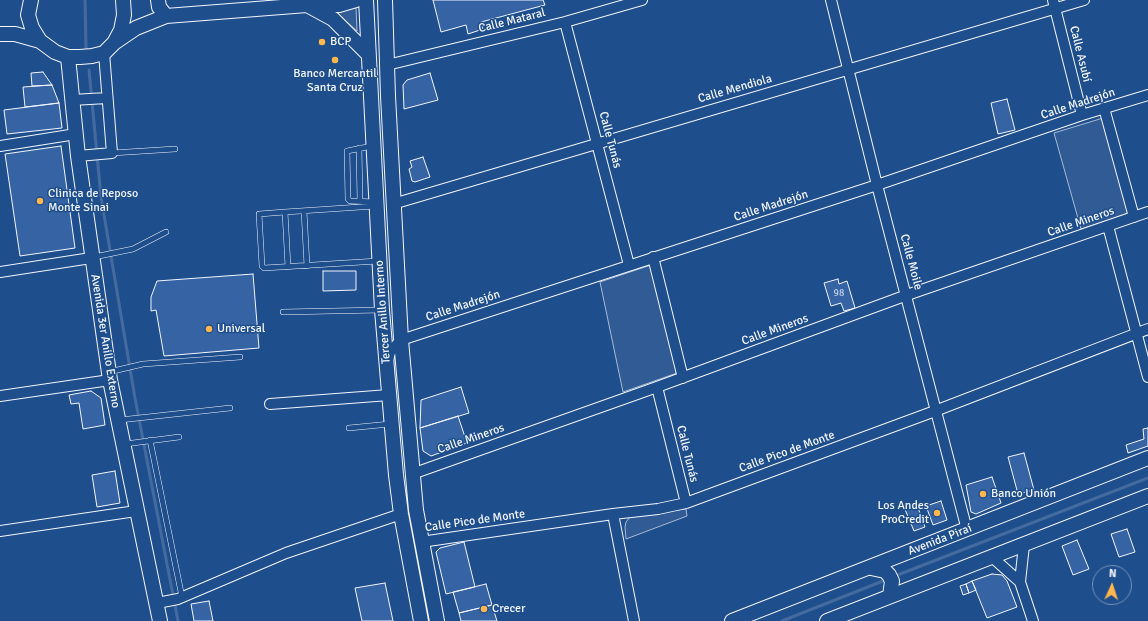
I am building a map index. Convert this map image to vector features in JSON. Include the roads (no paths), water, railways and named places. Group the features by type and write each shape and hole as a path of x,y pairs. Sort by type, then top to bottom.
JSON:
{"main road":[{"path":"31,0 28,15 32,28 40,41"},
{"path":"109,48 121,30 124,15 123,0"},
{"path":"158,0 159,7 166,16"},
{"path":"0,34 14,34 40,41 55,52 68,57 92,56 109,48 136,28 166,16 288,3 307,5 327,2 339,5 356,0"},
{"name":"Tercer Anillo Interno","path":"366,0 379,261 391,424 401,514 421,621"},
{"name":"Tercer Anillo Interno","path":"385,0 393,204 401,340 412,474 421,542 437,621"},
{"path":"307,5 333,19 368,54"},
{"name":"Avenida 3er Anillo Externo","path":"68,57 77,100 76,134 82,156 113,374 128,444 136,511 160,603 160,621"},
{"name":"Avenida Piraí","path":"732,621 897,561 967,530 1148,458"},
{"path":"396,474 405,474 416,510"},
{"path":"827,621 900,589 1024,545 1148,496"},
{"path":"897,561 896,576 900,589"},
{"path":"875,569 889,576 900,589"}],"street":[{"name":"Calle Mataral","path":"387,64 565,22 642,0"},
{"name":"Calle Moile","path":"831,0 850,70 877,185 907,295 935,411 967,530"},
{"name":"Calle Mendiola","path":"393,204 850,70 1054,4 1084,0"},
{"name":"Calle Asubí","path":"1054,4 1082,115"},
{"name":"Calle Tunás","path":"565,22 629,265"},
{"path":"82,156 107,153 109,48"},
{"name":"Calle Madrejón","path":"401,340 877,185 1082,115 1148,95"},
{"path":"77,100 107,98"},
{"path":"1104,108 1134,217"},
{"path":"0,146 76,134"},
{"name":"Calle Mineros","path":"412,474 683,378 907,295 1148,212"},
{"path":"1108,226 1148,377"},
{"path":"0,272 97,257"},
{"path":"653,257 683,378"},
{"path":"382,310 387,328 393,335 401,340 390,352 387,369"},
{"name":"Calle Pico de Monte","path":"421,542 613,514 658,509 686,503 935,411 1148,328"},
{"path":"0,396 113,374"},
{"name":"Calle Tunás","path":"657,387 686,503"},
{"path":"270,404 389,395"},
{"path":"0,531 136,511"},
{"path":"160,603 180,598 286,552 401,514"},
{"path":"613,514 634,621"},
{"path":"1024,545 1020,582 1033,621"},
{"path":"992,557 1020,582"}],"lane":[{"path":"373,146 347,152 348,200 376,204"},
{"path":"359,148 360,201"},
{"path":"107,153 175,149"},
{"path":"376,204 304,211 260,213 258,215 262,267 288,267 379,261"},
{"path":"304,211 307,266"},
{"path":"284,212 288,267"},
{"path":"97,257 133,249 166,232"},
{"path":"283,312 382,310"},
{"path":"113,374 136,366 240,357"},
{"path":"123,420 230,408"},
{"path":"349,428 391,424"},
{"path":"128,444 179,437"},
{"path":"149,440 180,598"}],"waterway":[{"path":"85,0 86,48"},
{"path":"89,70 101,197 135,398 178,621"},
{"path":"895,576 1148,478"},
{"path":"782,621 888,579"}],"place":[{"name":"BCP","path":"322,42"},
{"name":"Banco Mercantil Santa Cruz","path":"335,60"},
{"name":"Clinica de Reposo Monte Sinai","path":"40,201"},
{"name":"Universal","path":"209,329"},
{"name":"Banco Unión","path":"983,494"},
{"name":"Los Andes ProCredit","path":"937,513"},
{"name":"Crecer","path":"484,609"}]}
